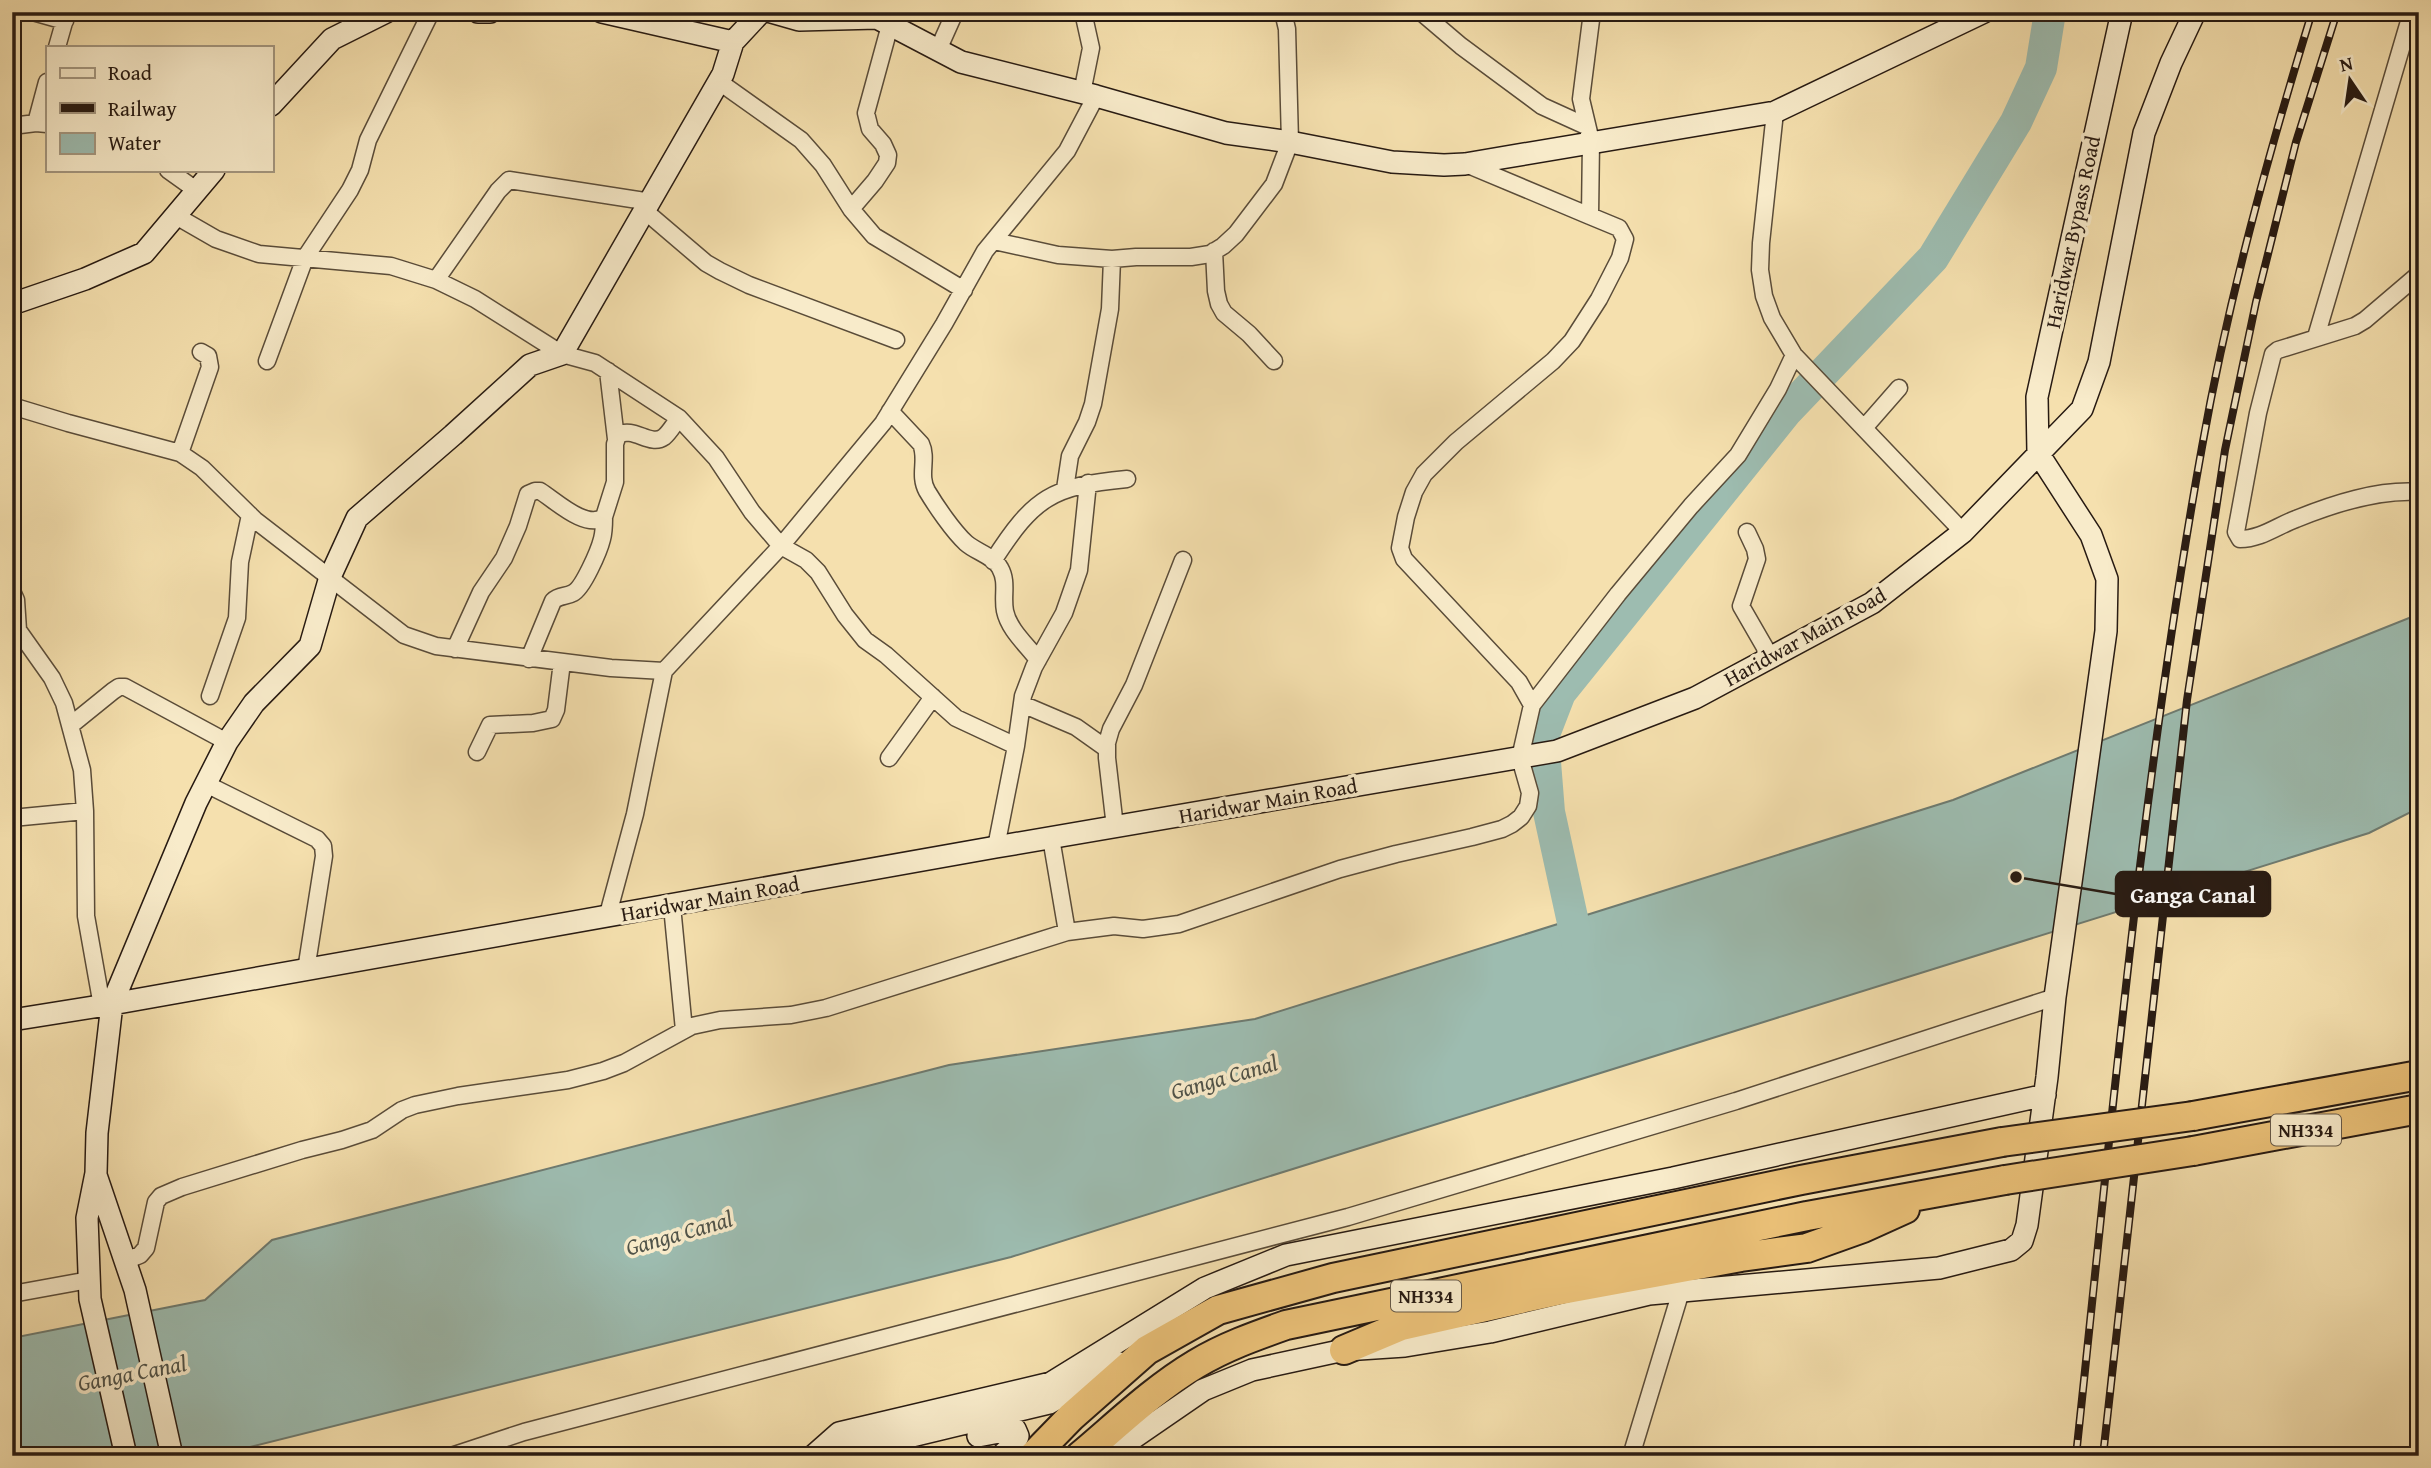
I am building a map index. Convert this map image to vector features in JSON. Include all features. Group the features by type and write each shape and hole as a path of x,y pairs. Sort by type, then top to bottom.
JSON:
{"highway":[{"name":"NH334","path":"1033,1456 1071,1417 1147,1350 1218,1310 1308,1284 1801,1180 2002,1142 2193,1116 2419,1074"},
{"name":"NH334","path":"1080,1456 1171,1380 1197,1363 1234,1344 1286,1325 1807,1216 2005,1180 2193,1151 2419,1109"},
{"path":"1344,1350 1401,1326 1556,1291 1741,1257 1807,1248 1863,1228 1939,1192"}],"street":[{"path":"33,12 66,17 57,46"},
{"path":"273,103 331,39 386,12"},
{"path":"267,360 305,258 353,183 368,140 431,12"},
{"path":"478,12 490,12"},
{"path":"602,12 733,42"},
{"path":"107,1005 227,743 254,703 310,646 330,577 357,518 530,365 562,354 718,81 733,42 761,12"},
{"path":"771,12 799,20 877,18 961,62 1089,94 1226,133 1290,142 1392,162 1444,165 1465,164 1588,134 1776,112 1984,12"},
{"path":"938,50 956,12"},
{"path":"607,918 635,814 664,671 781,546 890,411 985,251 1067,151 1089,94 1091,48 1083,12"},
{"path":"994,242 1058,255 1112,259 1191,257 1214,251 1236,234 1274,184 1290,142 1287,29 1283,12"},
{"path":"1421,12 1461,46 1542,106 1588,134"},
{"path":"1590,216 1588,134 1581,99 1592,12"},
{"name":"Haridwar Bypass Road","path":"2038,453 2037,397 2122,12"},
{"name":"Haridwar Main Road","path":"12,1020 1557,751 1695,698 1872,603 1963,532 2081,409 2099,362 2144,133 2171,63 2195,12"},
{"path":"2316,337 2414,20 2394,12"},
{"path":"851,209 887,163 888,155 883,144 870,129 866,113 890,25"},
{"path":"718,81 801,140 822,165 851,209 882,243 964,290"},
{"path":"12,126 41,124 46,89"},
{"path":"1776,112 1760,270 1764,296 1772,318 1794,355 1963,532"},
{"path":"1465,164 1619,228 1625,239 1620,258 1599,299 1572,341 1553,361 1456,442 1424,474 1408,509 1400,548 1404,559 1519,682 1532,705"},
{"path":"171,172 196,190"},
{"path":"12,304 85,279 144,253 212,172"},
{"path":"436,280 498,191 509,180 648,206 706,263 720,271 749,285 896,340"},
{"path":"176,216 216,239 259,254 391,266 436,280 475,299 562,354 594,363 608,371 679,418 716,458 752,512 781,546 806,560 818,572 855,629 956,718 1016,746"},
{"path":"1214,251 1219,304 1224,313 1250,334 1274,361"},
{"path":"1065,489 1070,456 1093,404 1110,309 1112,259"},
{"path":"2419,274 2365,320 2278,350 2270,361 2252,440 2236,532 2237,536 2243,539 2258,537 2305,515 2377,495 2419,492"},
{"path":"180,453 210,367 208,356 201,352"},
{"path":"125,1261 140,1255 146,1248 156,1202 161,1196 372,1130 402,1110 415,1105 568,1080 624,1063 684,1030 720,1020 791,1014 825,1008 1067,932 1114,926 1143,929 1179,924 1340,869 1502,829 1521,817 1528,806 1530,793 1525,757 1532,705 1634,574 1738,455 1778,389 1794,355"},
{"path":"529,659 553,601 555,598 573,594 578,589 602,540 604,517 615,482 616,439 608,371"},
{"path":"1864,428 1899,388"},
{"path":"12,406 68,424 180,453 202,468 250,515 404,635 436,646 455,649 611,668 664,671"},
{"path":"890,411 924,450 923,482 932,499 966,543 997,563 1004,577 1007,619 1038,660"},
{"path":"616,439 626,431 660,439 679,418"},
{"path":"1107,1456 1203,1390 1252,1370 1344,1350 1405,1346 1490,1332 1649,1294 1939,1268 2011,1250 2022,1241 2045,1096 2056,988 2106,631 2107,579 2091,536 2038,453"},
{"path":"993,561 1015,526 1033,509 1065,489 1088,483 1127,479"},
{"path":"996,847 1022,704 1038,660 1063,613 1079,570 1088,483"},
{"path":"455,649 481,592 504,558 528,494 540,491 589,521 604,517"},
{"path":"210,696 237,618 240,562 250,515"},
{"path":"1747,532 1757,559 1740,602 1771,657"},
{"path":"1115,827 1107,749 1111,729 1134,685 1183,559"},
{"path":"12,591 16,600 15,629 52,678 71,725 82,770 86,916 107,1005 96,1173 87,1218 90,1290 126,1456"},
{"path":"477,752 490,725 552,719 556,710 562,662"},
{"path":"71,725 113,691 125,687 227,743"},
{"path":"890,758 933,697"},
{"path":"1022,704 1076,727 1107,749"},
{"path":"206,784 317,839 323,846 324,856 306,970"},
{"path":"12,818 85,811"},
{"path":"1051,838 1067,932"},
{"path":"672,906 684,1030"},
{"path":"451,1456 524,1432 1348,1217 1736,1101 2056,988"},
{"path":"813,1456 839,1433 1052,1383 1205,1288 1286,1255 1674,1178 2045,1096"},
{"path":"96,1173 135,1290 172,1456"},
{"path":"12,1294 90,1290"},
{"path":"1631,1456 1681,1291"},
{"path":"829,1456 1049,1403 1147,1350"},
{"path":"884,1456 1015,1429 1018,1436 1001,1456"}],"water":[{"path":"2419,614 2419,808 2369,833 1011,1257 214,1456 12,1456 12,1338 205,1300 272,1240 949,1065 1255,1019 1953,800"}],"waterway":[{"path":"1581,959 1549,812 1543,737 1560,693 1786,412 1933,258 2016,122 2041,68 2050,12"}],"railway":[{"path":"2076,1456 2130,950 2181,572 2224,337 2265,174 2312,12"},
{"path":"2103,1456 2187,700 2225,450 2256,302 2296,142 2337,12"}],"place":[{"name":"Ganga Canal","path":"2016,877"}]}
